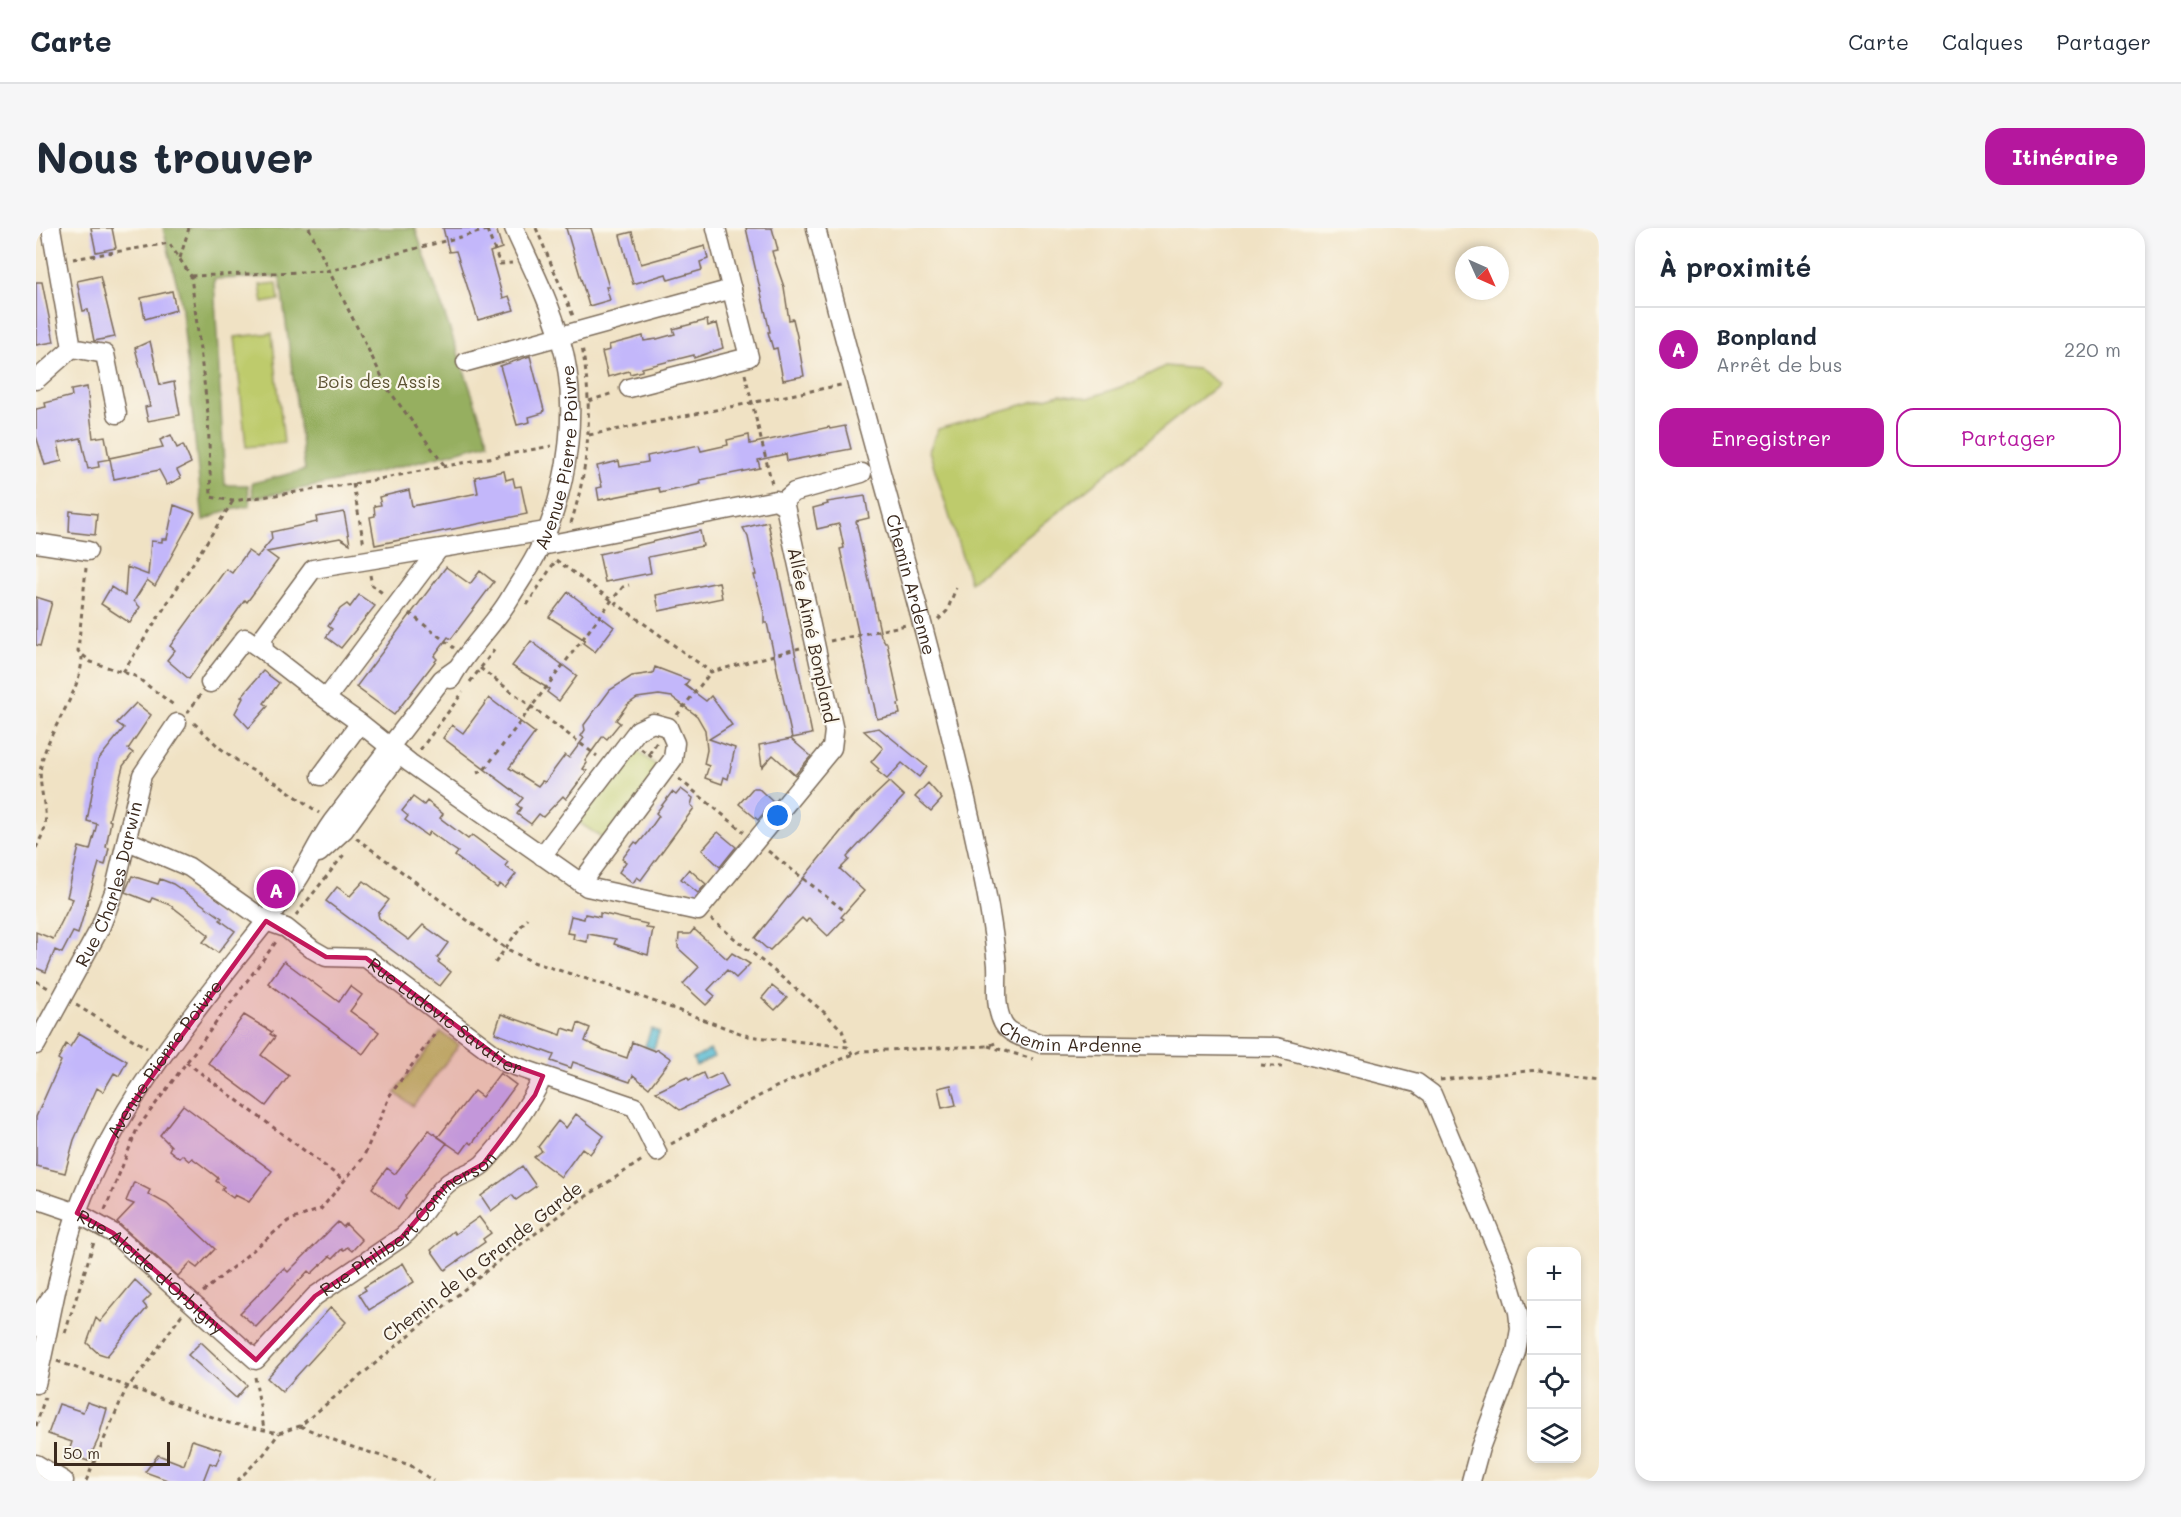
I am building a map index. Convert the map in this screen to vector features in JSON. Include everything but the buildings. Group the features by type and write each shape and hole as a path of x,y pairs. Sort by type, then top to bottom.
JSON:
{"street":[{"path":"51,228 72,348"},
{"name":"Avenue Pierre Poivre","path":"36,1384 77,1213 105,1150 126,1112 163,1058 313,858 344,830 395,750 430,713 456,669 508,602 543,539 560,490 567,446 569,391 560,338 514,228"},
{"path":"628,388 749,357 716,228"},
{"name":"Chemin Ardenne","path":"816,228 854,382 897,525 976,844 997,965 998,1010 1004,1025 1014,1034 1042,1044 1276,1047 1418,1083"},
{"path":"466,362 732,289"},
{"path":"36,380 72,348"},
{"path":"72,348 105,354 117,414"},
{"path":"264,651 263,637 313,569 438,550 543,539 778,502 794,492 862,473"},
{"name":"Allée Aimé Bonpland","path":"698,911 832,748 834,731 816,644 785,506 778,502"},
{"path":"36,543 88,551"},
{"path":"326,699 438,550"},
{"path":"210,683 245,638 395,750 587,887 698,911"},
{"name":"Rue Charles Darwin","path":"36,1045 100,928 114,891 122,854 128,841 142,775 181,719"},
{"path":"321,776 360,723"},
{"path":"542,856 638,730 653,723 668,728 675,743 673,759 581,883"},
{"name":"Rue Ludovic Savatier","path":"128,841 189,867 266,921 286,928 326,957 366,958 506,1063 635,1107 657,1152"},
{"name":"Rue Philibert Commerson","path":"256,1360 315,1296 407,1233 447,1184 469,1174 483,1164 535,1095 543,1076"},
{"path":"1418,1083 1432,1094 1504,1266 1518,1312 1520,1329 1516,1352 1480,1448 1471,1481"},
{"name":"Rue Alcide d'Orbigny","path":"36,1199 77,1213 113,1233 256,1360"},
{"name":"Avenue Pierre Poivre","path":"36,1327 39,1315 59,1283"},
{"path":"36,1464 64,1481"}],"path":[{"path":"180,259 189,228"},
{"path":"309,228 388,389 444,465"},
{"path":"191,276 329,271 491,229 500,264"},
{"path":"56,261 169,243 180,259 191,276 208,414 211,497 233,501 353,484 546,446 567,446"},
{"path":"741,359 778,502"},
{"path":"589,435 754,404 854,382"},
{"path":"589,401 628,388"},
{"path":"123,672 233,501"},
{"path":"36,848 45,825 40,790 41,762 82,671 82,657 78,651 88,551"},
{"path":"556,560 711,672"},
{"path":"477,773 484,770 623,586 630,585"},
{"path":"648,754 711,672 816,644 921,621 933,623 942,618 947,611 956,588"},
{"path":"82,657 135,676 158,691 181,719 229,755 276,783 325,817"},
{"path":"181,719 210,683"},
{"path":"630,741 846,912"},
{"path":"356,838 505,948 533,962 628,992 748,1036 849,1047"},
{"path":"698,911 721,925 825,1013 842,1030 853,1054"},
{"path":"495,963 527,918"},
{"path":"61,996 163,1058"},
{"path":"86,1481 129,1385 144,1368 191,1302 288,1221 321,1209 345,1181 371,1144 390,1095 447,1018"},
{"name":"Chemin de la Grande Garde","path":"43,1354 230,1423 279,1432 300,1426 496,1263 579,1201 657,1152 776,1087 861,1051 988,1046 1036,1059"},
{"path":"186,1062 345,1181"},
{"path":"1260,1065 1284,1067"},
{"path":"1418,1083 1538,1070 1599,1079"},
{"path":"256,1360 254,1371 264,1430"},
{"path":"300,1426 346,1445 410,1465 433,1481"},
{"path":"237,1481 264,1454 279,1432"}],"highlighted area":[{"path":"266,921 326,957 366,958 506,1063 543,1076 535,1095 483,1164 447,1184 402,1237 315,1296 256,1360 113,1233 77,1213 126,1112"}],"green space":[{"name":"Bois des Assis","path":"163,228 415,228 489,443 351,479 253,498 252,483 305,470 280,277 214,279 225,485 248,485 250,506 222,512 203,521 181,301"},
{"path":"277,283 279,300 263,303 260,285"},
{"path":"272,333 284,443 246,447 235,337"},
{"path":"1165,366 1198,369 1219,384 970,582 929,451 938,429 1060,394 1088,398 1130,384"},
{"path":"633,748 661,769 607,841 578,822"},
{"path":"441,1032 459,1045 413,1106 395,1093"}],"water":[{"path":"651,1029 659,1032 654,1049 645,1046"},
{"path":"710,1050 714,1057 696,1066 693,1059"}],"place":[{"name":"Bonpland","path":"276,889"}]}
